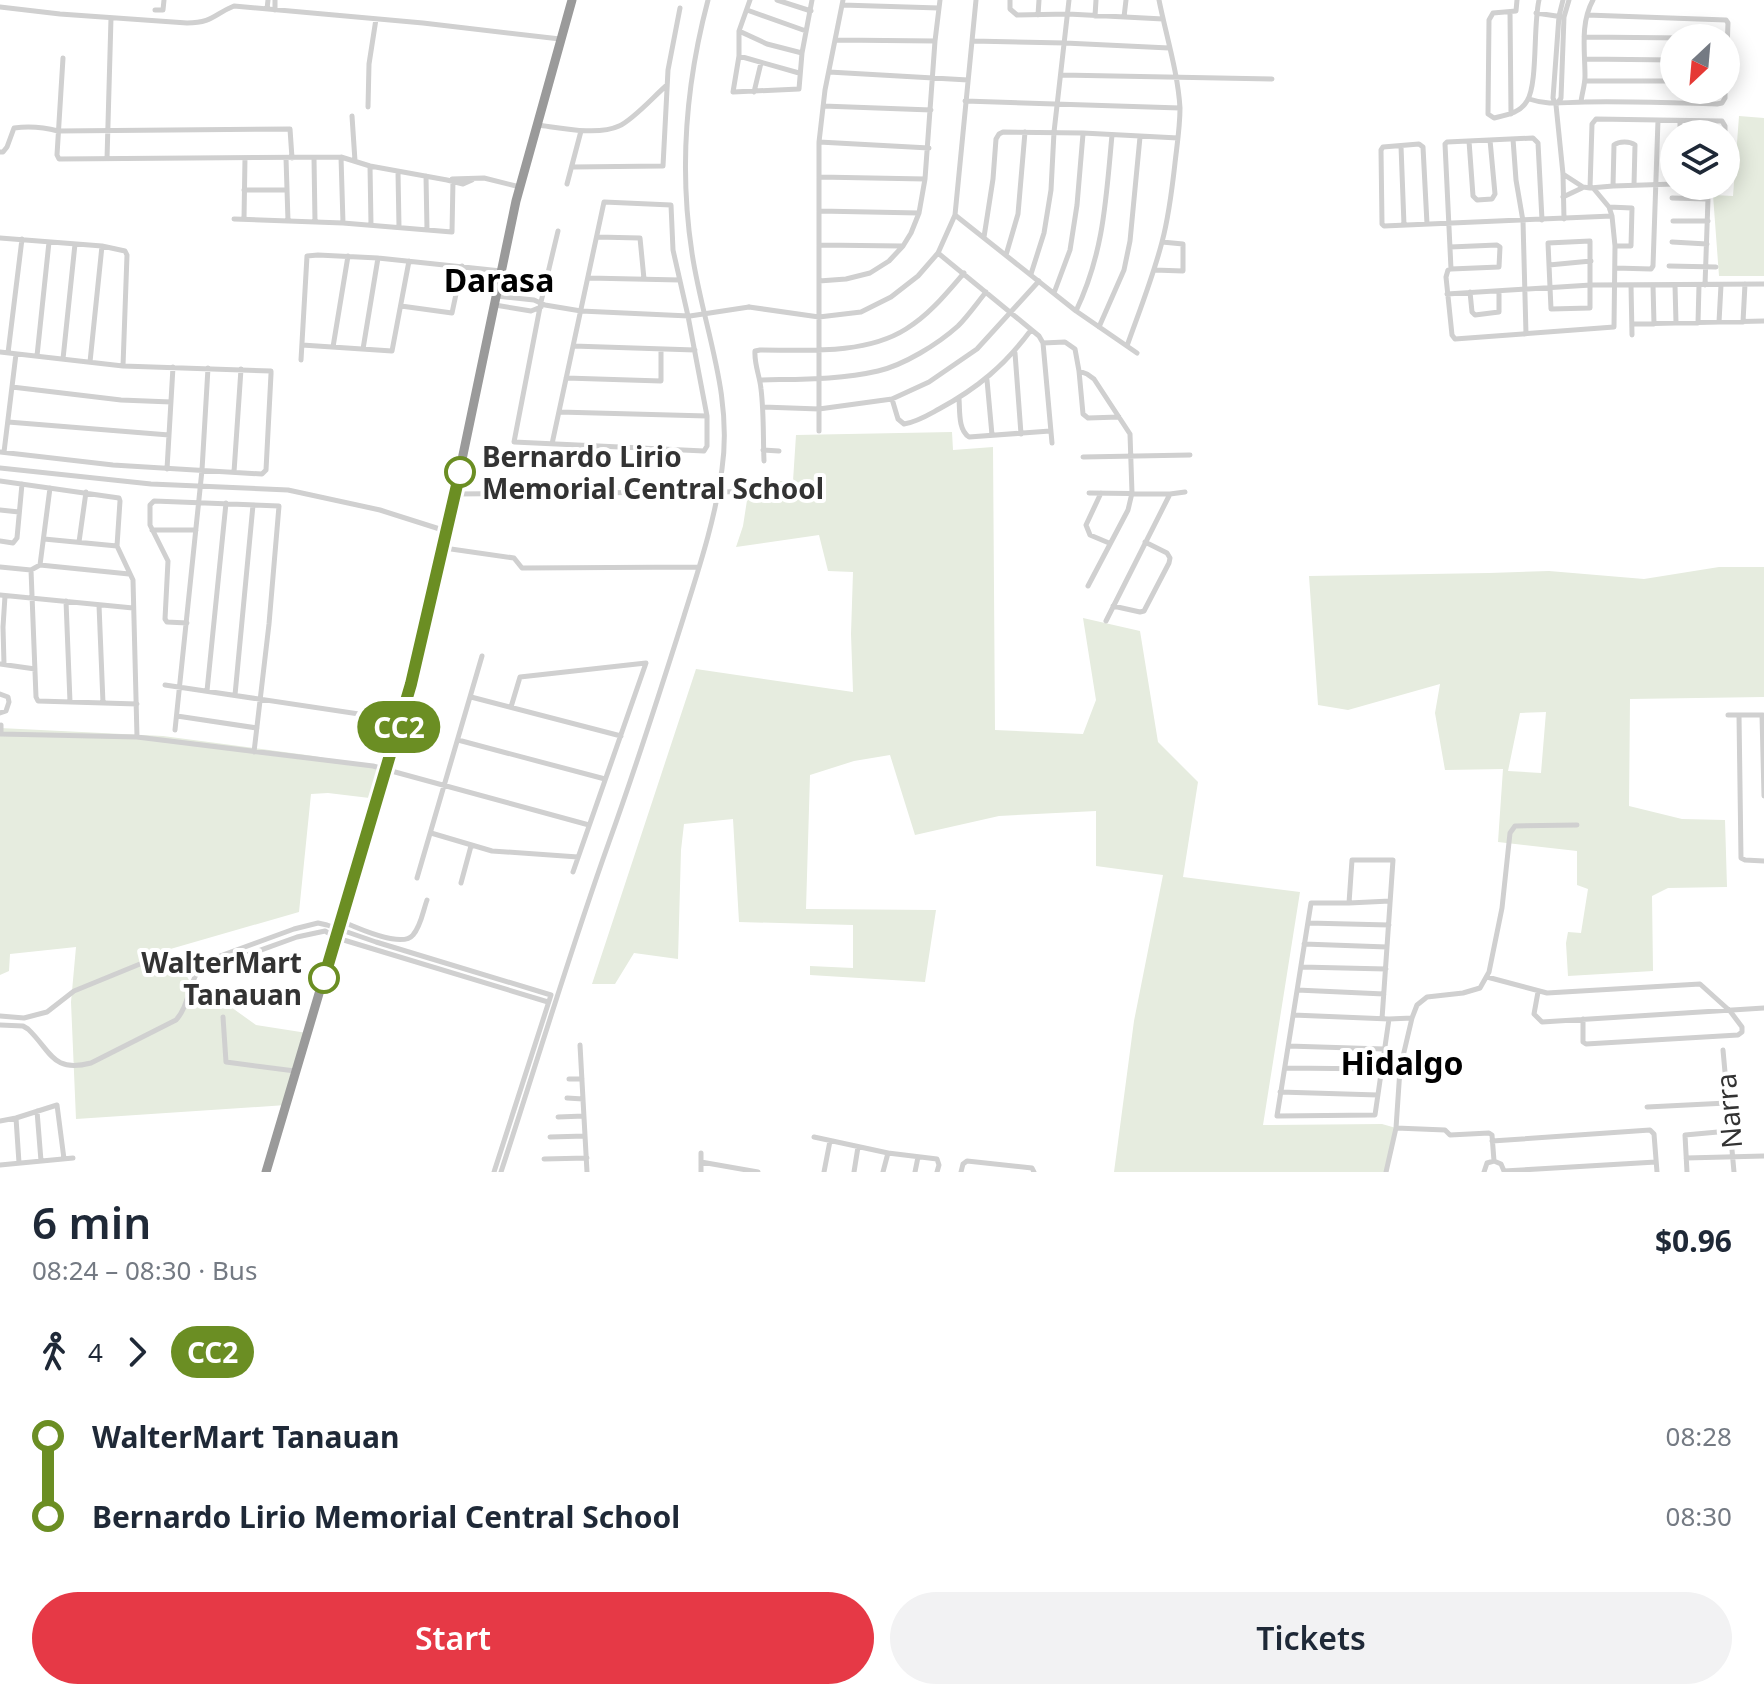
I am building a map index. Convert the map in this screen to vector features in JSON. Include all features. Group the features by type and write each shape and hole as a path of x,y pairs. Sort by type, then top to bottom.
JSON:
{"highway":[{"path":"266,1172 420,650 520,187 572,0"}],"street":[{"path":"155,10 163,10 164,0"},
{"path":"267,9 268,0"},
{"path":"275,0 275,10"},
{"path":"501,1172 587,903 648,733 708,538 718,491 724,415 718,366 692,253 685,177 689,90 708,0"},
{"path":"750,0 739,31 739,56 733,92 799,89 812,0"},
{"path":"777,0 811,11"},
{"path":"819,281 870,273 889,261 911,233 919,213 929,148 940,0"},
{"path":"496,301 534,300 542,305 581,311 689,316 749,307 819,317 861,312 891,297 918,276 938,253 955,215 976,0"},
{"path":"1010,0 1010,9 1017,15 1163,19"},
{"path":"1038,15 1039,0"},
{"path":"1031,274 1044,233 1051,190 1054,132 1069,0"},
{"path":"1095,16 1096,0"},
{"path":"1124,17 1126,0"},
{"path":"1127,346 1162,242 1178,138 1180,108 1177,78 1159,0"},
{"path":"1517,0 1516,11 1493,13 1489,20 1488,114 1494,118 1511,115 1529,99 1539,0"},
{"path":"1563,0 1560,57 1553,98 1563,174 1564,219"},
{"path":"1562,17 1569,0"},
{"path":"1581,102 1585,81 1584,37 1593,0"},
{"path":"819,431 819,142 843,2 939,8"},
{"path":"0,7 201,23 234,6 561,40"},
{"path":"572,167 663,166 667,85 680,8"},
{"path":"747,10 806,31"},
{"path":"1510,12 1511,115"},
{"path":"1536,13 1562,17"},
{"path":"1587,15 1726,20 1728,24"},
{"path":"107,159 111,18"},
{"path":"368,107 369,64 376,19"},
{"path":"739,31 767,44 802,53"},
{"path":"1584,37 1660,38"},
{"path":"835,40 935,41"},
{"path":"972,41 1169,48"},
{"path":"739,56 800,73"},
{"path":"63,58 59,159 341,157 398,172 451,180 484,178 520,187"},
{"path":"1585,59 1660,60"},
{"path":"754,92 761,63"},
{"path":"829,72 968,80"},
{"path":"1061,75 1272,79"},
{"path":"1585,81 1660,81"},
{"path":"537,125 581,130 622,125 667,85"},
{"path":"1529,99 1556,105 1581,102 1660,103"},
{"path":"965,101 1180,108"},
{"path":"823,106 931,110"},
{"path":"352,116 355,161"},
{"path":"1589,188 1594,120 1658,120 1653,268 1615,268"},
{"path":"0,152 7,147 14,128 37,127 58,131 290,129 288,221"},
{"path":"567,184 581,130"},
{"path":"1006,255 1018,214 1025,132"},
{"path":"984,237 999,134 1054,132 1178,138"},
{"path":"1054,293 1070,250 1083,133"},
{"path":"1076,311 1098,255 1112,135"},
{"path":"1099,327 1124,270 1130,241 1140,137"},
{"path":"1451,269 1447,142 1533,138 1538,143 1542,220"},
{"path":"1513,139 1523,221 1526,334"},
{"path":"1469,141 1473,196 1477,200 1492,199 1495,194 1490,140"},
{"path":"819,142 929,148"},
{"path":"1613,186 1614,145 1619,142 1635,145 1634,185"},
{"path":"1427,224 1423,147 1419,144 1383,147 1384,226 1612,216"},
{"path":"1401,146 1404,225"},
{"path":"341,157 343,223"},
{"path":"244,219 245,158"},
{"path":"314,158 315,222"},
{"path":"370,166 371,225"},
{"path":"398,172 399,227"},
{"path":"1450,247 1500,247 1499,267 1451,269 1446,273 1452,335 1455,339 1614,327 1615,246 1609,207 1589,188 1563,174"},
{"path":"426,176 427,230"},
{"path":"819,177 925,179"},
{"path":"234,219 343,223 452,232 451,180"},
{"path":"1563,197 1589,188 1660,185"},
{"path":"244,190 287,190"},
{"path":"1698,323 1706,267 1708,200"},
{"path":"552,444 604,202 671,205 673,250 689,316 707,416 707,446 704,451 552,444 514,442 558,231"},
{"path":"1609,207 1632,208 1631,246 1615,246"},
{"path":"819,211 919,213"},
{"path":"955,215 1076,311 1137,353"},
{"path":"1673,221 1708,221"},
{"path":"597,237 640,238 644,279"},
{"path":"0,238 102,246 125,251 123,366"},
{"path":"8,353 22,239"},
{"path":"37,356 49,241"},
{"path":"1590,241 1589,308 1551,309 1549,265 1550,242 1590,241"},
{"path":"1154,270 1183,271 1183,244 1162,242"},
{"path":"1672,242 1707,244"},
{"path":"63,359 75,244"},
{"path":"819,245 903,246"},
{"path":"90,362 102,246"},
{"path":"938,253 1039,336 1043,343 1052,443"},
{"path":"301,360 307,256 378,258 502,271"},
{"path":"333,347 348,256"},
{"path":"363,349 378,258"},
{"path":"302,345 392,351 409,261"},
{"path":"1549,265 1591,261"},
{"path":"401,306 452,313 462,266"},
{"path":"1669,266 1716,267"},
{"path":"764,461 763,407 755,351 818,350 872,344 905,330 939,302 964,273"},
{"path":"588,278 680,280"},
{"path":"763,407 819,409 892,399 929,382 977,349 1039,281"},
{"path":"1743,322 1745,284"},
{"path":"1447,294 1591,285 1764,284"},
{"path":"1631,285 1632,335"},
{"path":"1653,285 1654,324"},
{"path":"1675,285 1676,323"},
{"path":"1719,322 1721,285"},
{"path":"1470,292 1475,315 1499,312 1499,291"},
{"path":"760,380 818,379 879,371 941,340 960,324 986,292"},
{"path":"496,301 531,311 542,305"},
{"path":"1632,324 1764,321"},
{"path":"892,399 898,419 904,424 959,399 987,379 1015,352 1031,330"},
{"path":"1043,343 1065,342 1075,349 1083,414 1088,418 1119,417"},
{"path":"573,346 695,350"},
{"path":"566,378 661,381 661,350"},
{"path":"0,352 123,366 271,371 266,470 262,474 167,469 2,452 16,354"},
{"path":"1015,352 1021,434"},
{"path":"167,469 173,367"},
{"path":"175,730 201,486 208,368"},
{"path":"234,472 241,369"},
{"path":"1079,371 1094,379 1130,434 1132,493 1128,510 1088,586"},
{"path":"987,379 992,435"},
{"path":"12,387 121,400 171,402"},
{"path":"959,399 962,431 969,437 1050,431"},
{"path":"559,412 707,416"},
{"path":"8,422 169,435"},
{"path":"763,450 779,451"},
{"path":"1083,457 1190,455"},
{"path":"0,468 99,480 288,490 380,510 447,531"},
{"path":"0,481 119,498 117,546 133,580 137,737"},
{"path":"0,541 16,541 22,484"},
{"path":"40,565 50,488"},
{"path":"456,494 809,491"},
{"path":"79,542 86,492"},
{"path":"1089,493 1185,492"},
{"path":"1101,493 1086,528 1090,535 1110,544"},
{"path":"1106,621 1170,494"},
{"path":"187,623 167,622 165,619 168,561 152,530 150,505 154,501 279,506 254,752"},
{"path":"207,691 226,503"},
{"path":"235,695 253,505"},
{"path":"0,510 19,512"},
{"path":"152,530 196,530"},
{"path":"44,539 117,546"},
{"path":"1113,606 1144,611 1169,563 1167,553 1145,542"},
{"path":"444,548 514,558 522,568 699,567"},
{"path":"0,567 31,570 40,565 130,574"},
{"path":"31,570 38,701 137,704"},
{"path":"35,669 2,664 2,595 133,608"},
{"path":"66,601 70,702"},
{"path":"99,605 103,703"},
{"path":"417,878 482,656"},
{"path":"511,707 520,677 646,663 573,872"},
{"path":"165,685 400,721"},
{"path":"0,694 8,697 9,702 6,711 0,715"},
{"path":"471,697 621,736"},
{"path":"1728,715 1763,715 1764,796"},
{"path":"1739,715 1741,858 1764,861"},
{"path":"177,716 257,728"},
{"path":"1,725 0,734 137,737 351,762 589,825"},
{"path":"458,740 605,779"},
{"path":"1386,1172 1396,1128 1400,1069 1412,1018 1417,1005 1427,997 1480,988 1487,977 1502,908 1512,829 1515,826 1577,825"},
{"path":"431,833 492,851 578,857"},
{"path":"461,883 472,845"},
{"path":"1349,903 1352,860 1393,860 1384,994 1384,1049 1375,1115 1277,1116 1311,903 1349,903 1390,901"},
{"path":"0,1025 23,1026 54,1059 65,1065 76,1067 91,1063 176,1020 182,1014 197,973 325,931 339,930 406,940 412,937 419,924 427,900"},
{"path":"1308,923 1389,925"},
{"path":"0,1016 24,1018 47,1012 74,991 140,964 154,963 179,970 310,925 327,925 551,995 494,1172"},
{"path":"339,930 349,941 548,1002"},
{"path":"1304,944 1387,947"},
{"path":"194,966 197,973"},
{"path":"1301,967 1386,969"},
{"path":"1487,977 1538,992 1700,984 1730,1011 1742,1027 1742,1032 1738,1035 1586,1044 1583,1042 1583,1019"},
{"path":"1297,990 1384,994"},
{"path":"1538,992 1534,1014 1542,1022 1764,1008"},
{"path":"1293,1015 1412,1018"},
{"path":"223,1017 226,1062 296,1071"},
{"path":"23,1026 24,1018"},
{"path":"580,1045 587,1172"},
{"path":"1288,1046 1384,1049"},
{"name":"Narra","path":"1723,1050 1734,1172"},
{"path":"1285,1068 1382,1069"},
{"path":"569,1079 582,1079"},
{"path":"1280,1092 1378,1095"},
{"path":"567,1098 583,1099"},
{"path":"1647,1107 1727,1103"},
{"path":"0,1121 57,1105 64,1159"},
{"path":"37,1111 41,1161"},
{"path":"558,1117 584,1116"},
{"path":"16,1118 19,1163"},
{"path":"1396,1128 1445,1130 1450,1135 1489,1133 1492,1135 1494,1161"},
{"path":"1492,1141 1650,1130 1654,1134 1657,1172"},
{"path":"1687,1172 1685,1135 1729,1131"},
{"path":"550,1137 585,1136"},
{"path":"814,1137 888,1153 937,1159 937,1172"},
{"path":"824,1172 830,1141"},
{"path":"854,1172 858,1147"},
{"path":"701,1153 701,1172"},
{"path":"883,1172 888,1153"},
{"path":"1686,1158 1764,1156"},
{"path":"915,1172 918,1157"},
{"path":"0,1165 73,1158"},
{"path":"544,1159 587,1158"},
{"path":"961,1172 967,1161 1032,1168 1034,1172"},
{"path":"1484,1172 1487,1163 1494,1161 1501,1164 1504,1172 1598,1169 1656,1162"},
{"path":"701,1162 758,1172"},
{"path":"1627,1164 1627,1172"}],"shaded area":[{"path":"1739,116 1764,118 1764,276 1719,276 1713,200 1740,200"},
{"path":"952,432 953,450 993,447 995,730 1083,734 1096,700 1083,618 1140,631 1158,742 1198,782 1183,877 1300,892 1263,1125 1382,1124 1396,1128 1385,1172 1114,1172 1134,1021 1163,875 1096,866 1096,811 999,816 915,835 890,755 854,761 810,775 806,909 936,910 925,982 810,975 810,966 853,968 853,925 739,922 733,819 684,824 678,959 634,953 615,984 592,984 696,669 853,692 853,572 828,571 819,535 736,547 743,526 750,481 793,481 796,435"},
{"path":"1719,567 1764,567 1764,697 1630,699 1629,806 1682,819 1725,820 1727,887 1668,888 1652,896 1653,971 1568,976 1568,932 1581,933 1588,889 1577,885 1577,851 1498,842 1503,769 1445,770 1435,713 1440,684 1348,710 1318,705 1309,576 1549,571 1644,579","holes":["1546,712 1541,773 1508,771 1520,713"]},
{"path":"0,728 163,736 314,756 386,770 378,799 311,794 299,912 160,952 176,969 183,969 191,984 217,997 256,1025 307,1033 286,1105 76,1119 71,1002 76,947 10,954 9,971 0,975"}],"bus line":[{"name":"CC2","path":"324,978 411,684 460,472"}],"place":[{"name":"Bernardo Lirio Memorial Central School","path":"460,472"},
{"name":"WalterMart Tanauan","path":"324,978"}],"district":[{"name":"Darasa","path":"499,279"},
{"name":"Hidalgo","path":"1402,1062"}]}
